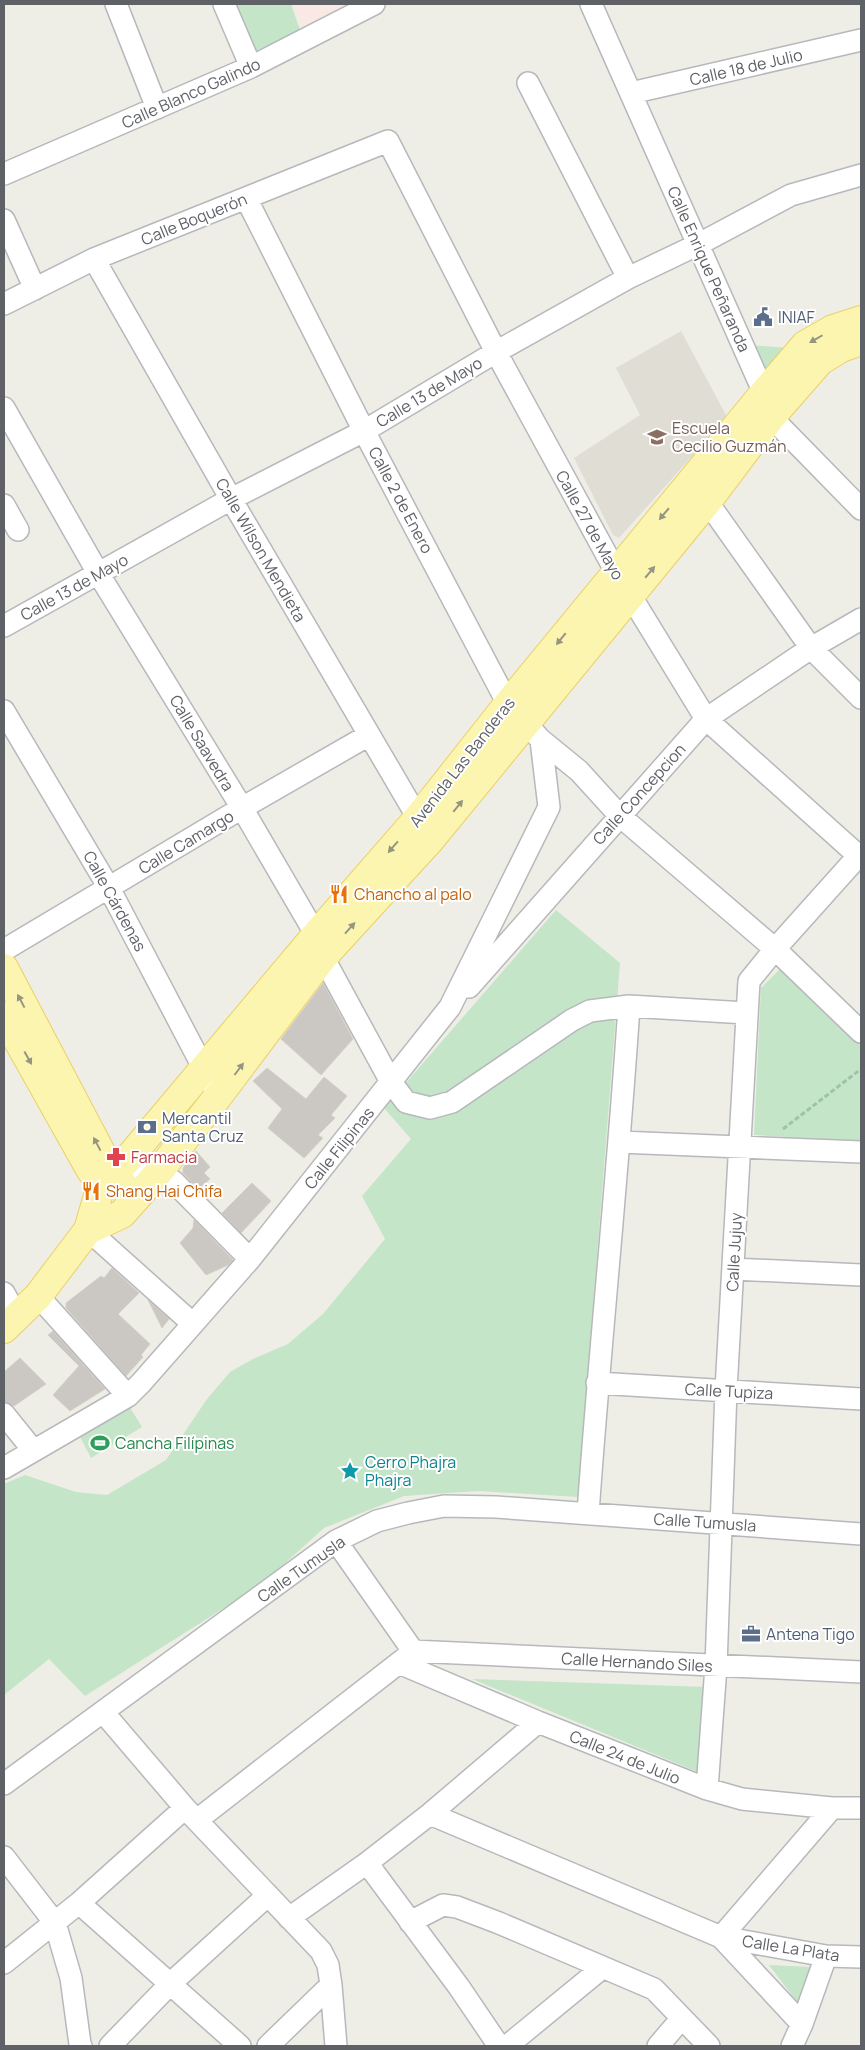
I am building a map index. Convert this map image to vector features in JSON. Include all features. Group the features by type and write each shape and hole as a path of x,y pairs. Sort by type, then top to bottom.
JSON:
{"main road":[{"name":"Avenida Las Banderas","path":"10,1323 38,1296 88,1230 114,1174 204,1069 320,946 424,829 533,732 629,596 708,502 805,345 833,329 861,320"},
{"name":"Avenida Las Banderas","path":"424,829 508,704 691,481 768,405 820,361 841,348 861,341"},
{"name":"Avenida Las Banderas","path":"88,1230 137,1197 219,1095 320,946"},
{"path":"4,968 114,1174"},
{"path":"4,1016 114,1174 137,1197"}],"street":[{"path":"116,4 157,108"},
{"path":"224,4 251,67"},
{"name":"Calle Blanco Galindo","path":"4,174 251,67 374,4"},
{"name":"Calle Enrique Peñaranda","path":"591,4 699,244 768,405 861,509"},
{"name":"Calle 18 de Julio","path":"631,93 861,40"},
{"path":"528,83 628,278"},
{"name":"Calle Boquerón","path":"4,304 94,259 388,141"},
{"name":"Calle 27 de Mayo","path":"388,141 496,352 629,596 706,719 860,855"},
{"name":"Calle 13 de Mayo","path":"4,626 231,499 364,431 496,352 628,278 699,244 791,196 861,175"},
{"name":"Calle 2 de Enero","path":"246,198 364,431 508,704 533,732 579,771 620,816 775,949 861,1032"},
{"path":"4,220 35,290"},
{"name":"Calle Wilson Mendieta","path":"94,259 231,499 424,829"},
{"name":"Calle Saavedra","path":"4,408 98,573 242,808 320,946 391,1082 406,1102 430,1108 452,1102 572,1020 590,1011 629,1006 746,1013"},
{"path":"691,481 708,502 811,648 861,698"},
{"path":"4,505 18,530"},
{"name":"Calle Concepcion","path":"450,1008 706,719 811,648 861,619"},
{"name":"Calle Cárdenas","path":"4,711 109,888 219,1095"},
{"name":"Calle Filipinas","path":"4,1468 128,1396 250,1258 450,1008 549,806 533,732"},
{"name":"Calle Camargo","path":"4,950 369,734"},
{"path":"775,949 860,855"},
{"name":"Calle Jujuy","path":"707,1789 716,1666 720,1523 733,1269 749,1148 746,1013 750,981 775,949"},
{"path":"588,1513 597,1383 620,1142 629,1006"},
{"path":"620,1142 861,1152"},
{"path":"137,1197 173,1181 250,1258"},
{"path":"88,1230 192,1323"},
{"path":"733,1269 861,1275"},
{"path":"4,1293 10,1323"},
{"path":"38,1296 128,1396"},
{"name":"Calle Tupiza","path":"597,1383 861,1399"},
{"path":"4,1414 33,1450"},
{"name":"Calle Tumusla","path":"4,1784 336,1542 377,1522 444,1506 588,1513 861,1534"},
{"path":"4,1963 191,1814 406,1657 336,1542"},
{"name":"Calle Hernando Siles","path":"406,1657 861,1672"},
{"name":"Calle 24 de Julio","path":"406,1657 538,1722 707,1789 742,1799 832,1808 861,1808"},
{"path":"103,1712 191,1814 320,1951 328,1965 336,2046"},
{"path":"289,1918 367,1863 430,1814 538,1722"},
{"path":"721,1937 832,1808"},
{"path":"430,1814 721,1937 802,2024"},
{"path":"4,1857 55,1923 71,1978 81,2046"},
{"path":"367,1863 499,2046"},
{"path":"110,2046 170,1984 268,1895"},
{"path":"78,1903 240,2046"},
{"path":"410,1922 443,1905 457,1906 654,1989 708,2046"},
{"name":"Calle La Plata","path":"721,1937 826,1956 861,1957"},
{"path":"792,2046 802,2024 826,1956"},
{"path":"507,2046 602,1968"},
{"path":"268,2046 331,1985"},
{"path":"658,2046 682,2018"}],"path":[{"path":"749,1148 861,1069"}],"shaded area":[{"path":"294,4 363,4 304,31"},
{"name":"Escuela Cecilio Guzmán","path":"681,331 727,417 619,538 613,535 574,458 640,415 616,368"}],"green space":[{"path":"234,4 291,4 300,30 251,53"},
{"path":"749,345 789,348 766,374"},
{"path":"556,910 620,963 578,1497 479,1491 404,1496 324,1528 262,1584 85,1696 49,1659 4,1695 4,1484 25,1475 76,1492 107,1495 166,1460 207,1399 230,1372 255,1358 288,1344 323,1314 385,1239 362,1196 411,1139 384,1108"},
{"path":"780,969 861,1042 861,1141 754,1135 761,988"},
{"name":"Cancha Filípinas","path":"124,1398 142,1427 91,1458 75,1427"},
{"path":"472,1679 707,1687 698,1772"},
{"path":"769,1965 811,1967 800,2006"}],"building":[{"path":"323,983 353,1039 321,1075 281,1039"},
{"path":"267,1068 306,1099 324,1077 347,1096 331,1115 335,1118 318,1135 323,1138 304,1158 268,1128 282,1109 253,1081"},
{"path":"196,1151 210,1167 204,1173 210,1179 198,1189 183,1173 183,1168"},
{"path":"252,1183 271,1201 241,1233 222,1213"},
{"path":"194,1220 233,1260 228,1265 206,1275 180,1243 193,1228"},
{"path":"112,1268 139,1293 118,1314 150,1344 141,1355 143,1357 126,1376 66,1308 66,1303 101,1276 104,1278"},
{"path":"148,1300 169,1319 162,1328"},
{"path":"53,1331 105,1389 70,1411 53,1395 79,1366 48,1335"},
{"path":"20,1358 46,1384 14,1406 4,1402 4,1372"}],"place":[{"name":"INIAF","path":"763,317"},
{"name":"Escuela Cecilio Guzmán","path":"657,437"},
{"name":"Chancho al palo","path":"339,894"},
{"name":"Mercantil Santa Cruz","path":"147,1127"},
{"name":"Farmacia","path":"116,1157"},
{"name":"Shang Hai Chifa","path":"91,1191"},
{"name":"Cancha Filípinas","path":"100,1443"},
{"name":"Cerro Phajra Phajra","path":"350,1471"},
{"name":"Antena Tigo","path":"751,1634"}]}
